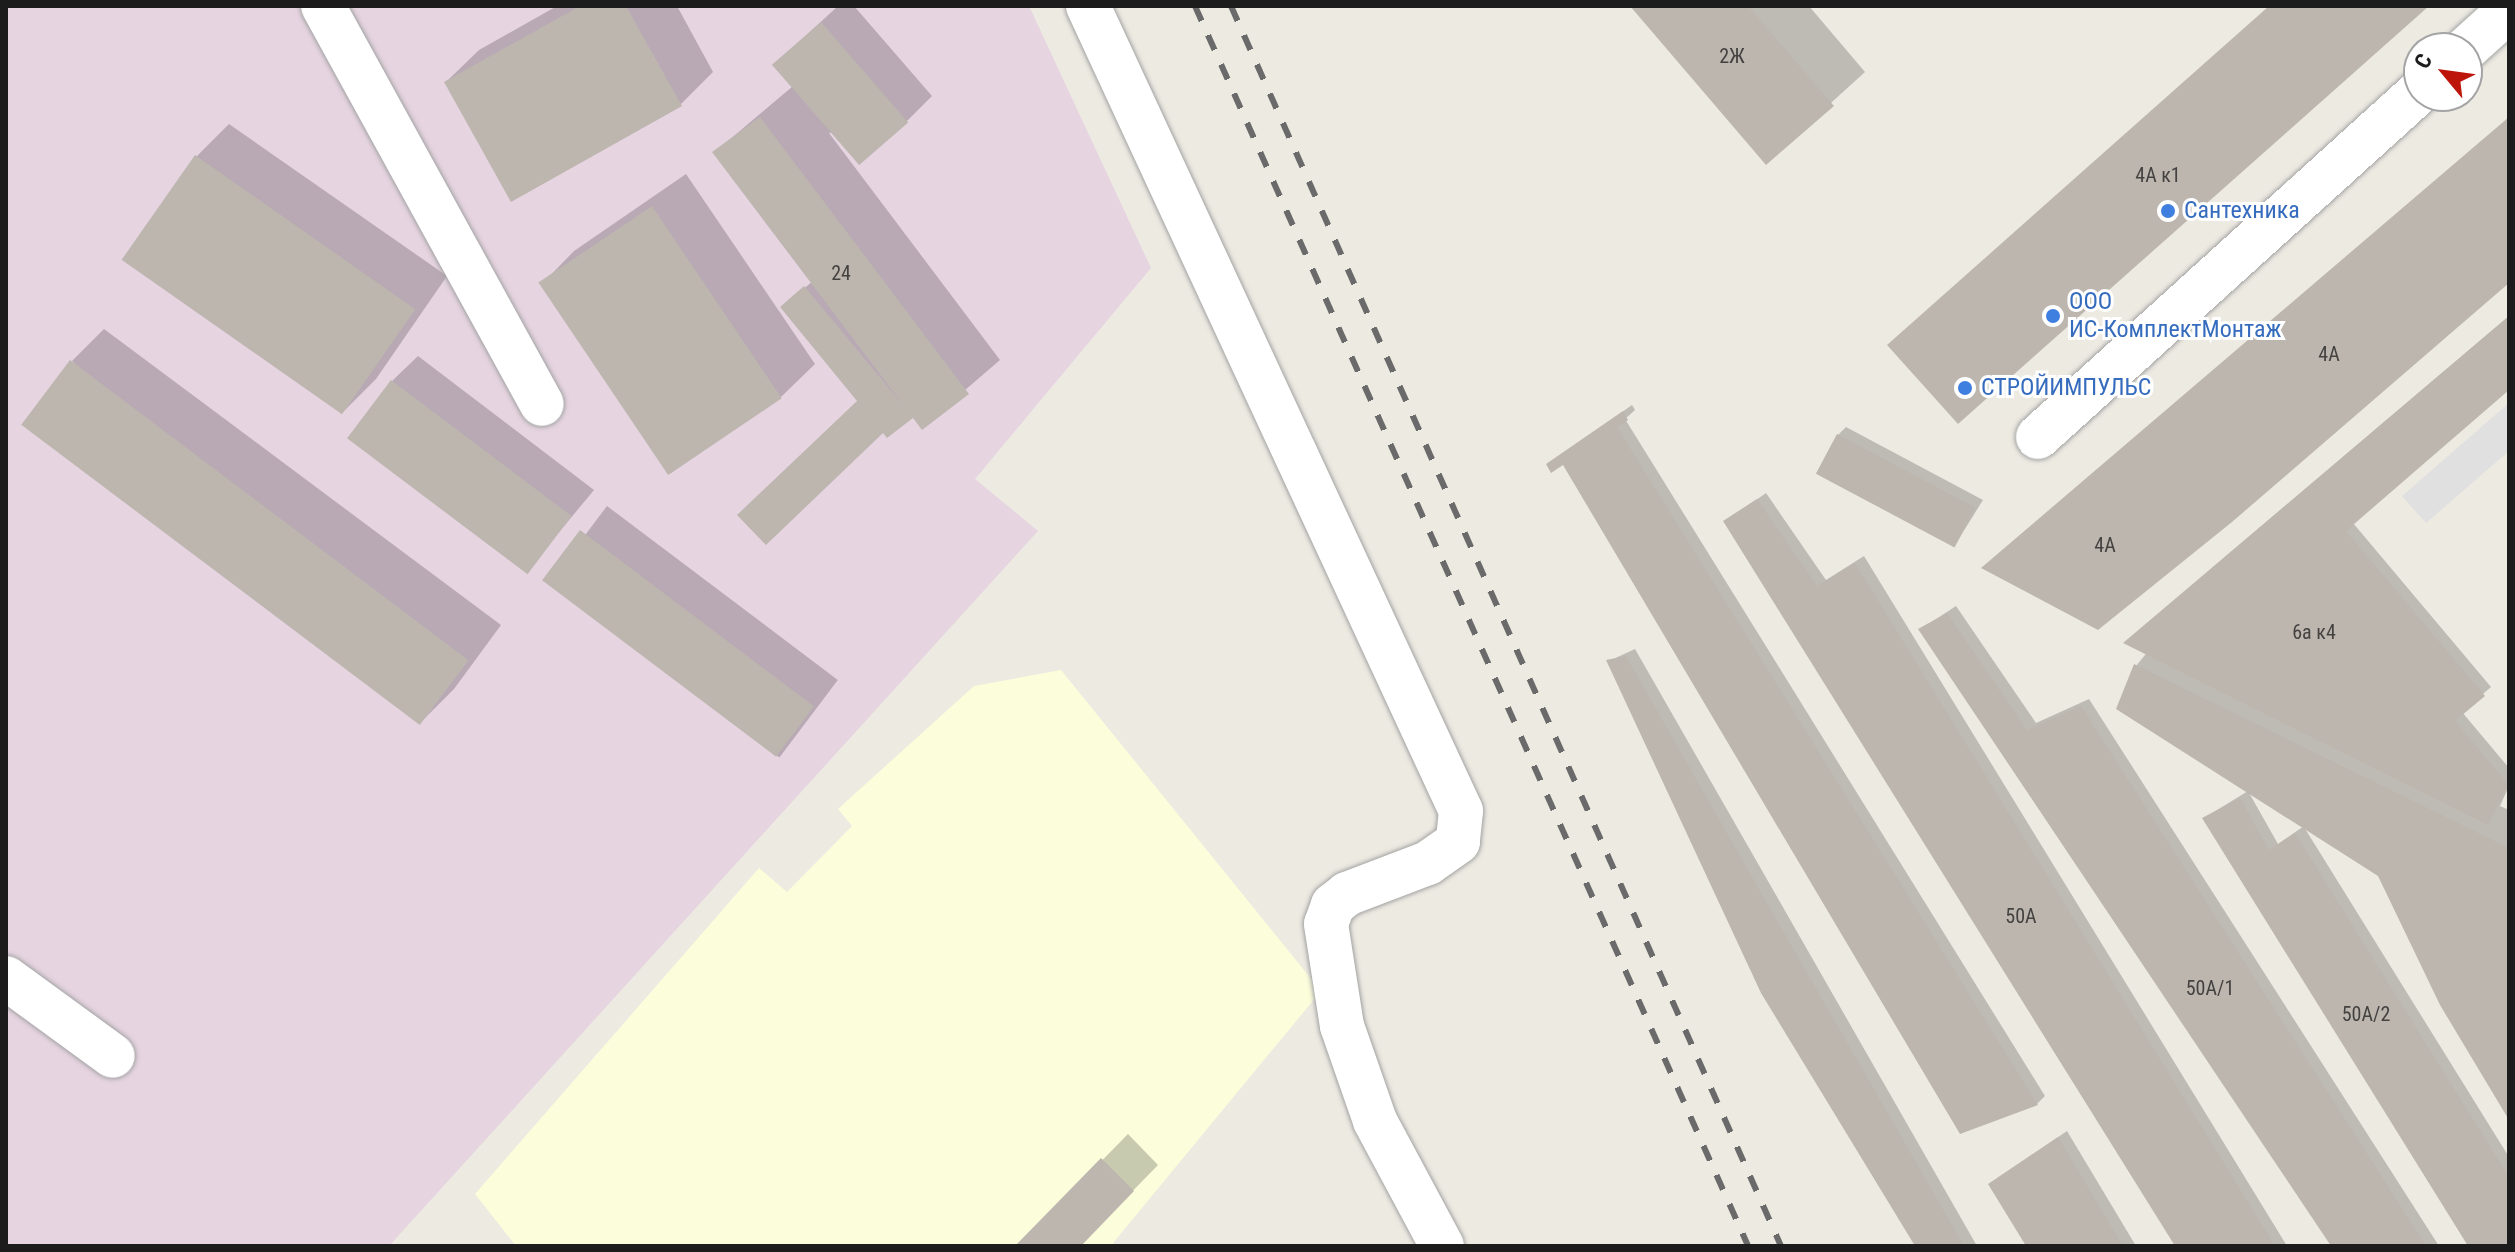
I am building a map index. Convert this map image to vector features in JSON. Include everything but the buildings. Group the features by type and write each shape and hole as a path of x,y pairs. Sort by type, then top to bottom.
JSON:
{"lane":[{"path":"323,6 542,404"},
{"path":"1088,6 1461,811 1458,842 1428,863 1347,894 1333,905 1326,924 1342,1026 1375,1121 1442,1246"},
{"path":"2483,34 2509,10"},
{"path":"2038,437 2403,106"},
{"path":"6,978 113,1056"}],"shaded area":[{"path":"6,6 1029,6 1151,268 975,479 1038,531 389,1246 6,1246"},
{"path":"2509,403 2509,451 2426,523 2402,496"},
{"path":"1061,670 1321,991 1113,1243 1118,1246 516,1246 475,1194 759,868 787,892 852,826 838,809 974,686"}],"railway":[{"path":"1195,6 1748,1246"},
{"path":"1231,6 1781,1246"}],"place":[{"name":"Сантехника","path":"2168,211"},
{"name":"ООО ИС-КомплектМонтаж","path":"2053,316"},
{"name":"СТРОЙИМПУЛЬС","path":"1965,388"}]}
